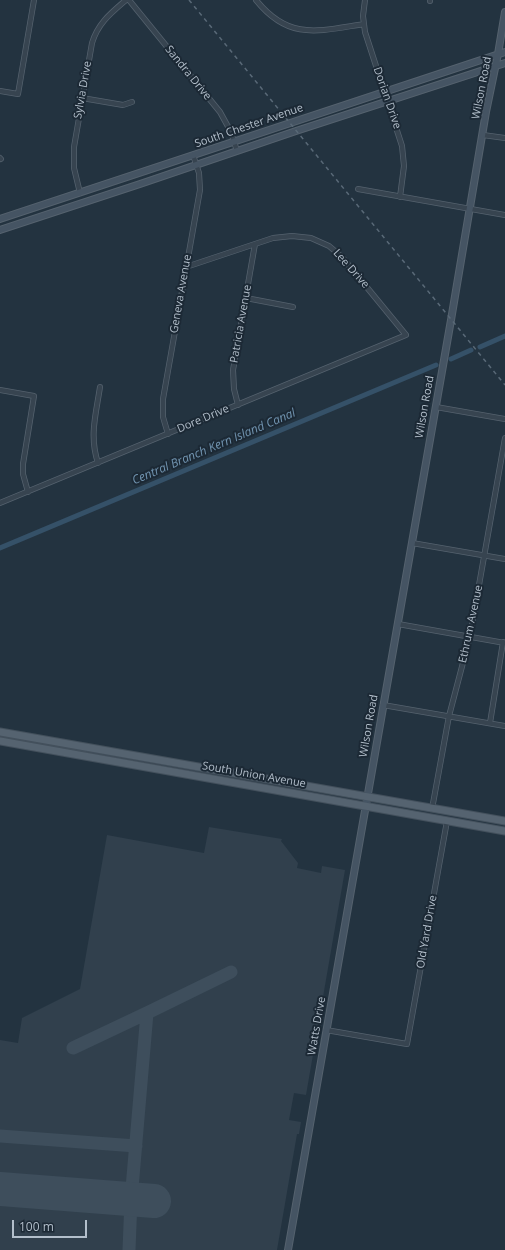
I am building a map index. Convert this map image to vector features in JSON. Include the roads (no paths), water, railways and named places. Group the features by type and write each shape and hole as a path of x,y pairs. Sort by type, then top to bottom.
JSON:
{"main road":[{"name":"South Union Avenue","path":"0,732 505,821"},
{"path":"0,741 7,739 38,744 51,741"},
{"name":"South Union Avenue","path":"0,741 505,831"},
{"path":"69,753 71,750 74,750 110,756 115,752"},
{"path":"214,779 215,770"}],"street":[{"path":"0,90 18,94 34,0"},
{"name":"Sylvia Drive","path":"80,193 74,168 74,146 94,37 103,20 128,0"},
{"name":"Sandra Drive","path":"128,0 220,112 231,132 237,151"},
{"path":"256,0 277,20 285,25 301,30 319,31 364,24"},
{"name":"Dorian Drive","path":"365,0 363,16 364,24 387,102 400,136 404,155 404,176 400,197"},
{"name":"Wilson Road","path":"366,806 486,112 496,66 505,12"},
{"name":"South Chester Avenue","path":"0,220 505,52"},
{"name":"South Chester Avenue","path":"0,230 505,63"},
{"path":"82,98 123,105 132,102"},
{"path":"483,135 505,138"},
{"name":"Geneva Avenue","path":"168,434 163,417 163,399 200,190 199,173 194,156"},
{"path":"358,189 505,215"},
{"name":"Lee Drive","path":"186,267 273,238 292,236 311,238 328,246 342,257 406,335"},
{"name":"Patricia Avenue","path":"238,404 234,389 233,370 255,244"},
{"path":"246,298 293,307"},
{"name":"Dore Drive","path":"0,503 406,335"},
{"path":"98,463 95,453 93,434 100,387"},
{"path":"0,390 34,396 23,464 24,478 28,492"},
{"path":"436,407 505,419"},
{"name":"Ethrum Avenue","path":"432,809 449,716 470,636 505,438"},
{"path":"499,474 505,476"},
{"path":"412,543 505,559"},
{"path":"398,624 504,642 490,723"},
{"path":"383,705 505,726"},
{"name":"Watts Drive","path":"288,1250 366,806"},
{"name":"Old Yard Drive","path":"326,1030 407,1044 447,820"}],"waterway":[{"name":"Central Branch Kern Island Canal","path":"480,347 505,336"},
{"name":"Central Branch Kern Island Canal","path":"451,359 471,350"},
{"name":"Central Branch Kern Island Canal","path":"0,548 436,365"}],"railway":[{"path":"189,0 505,385"}]}
